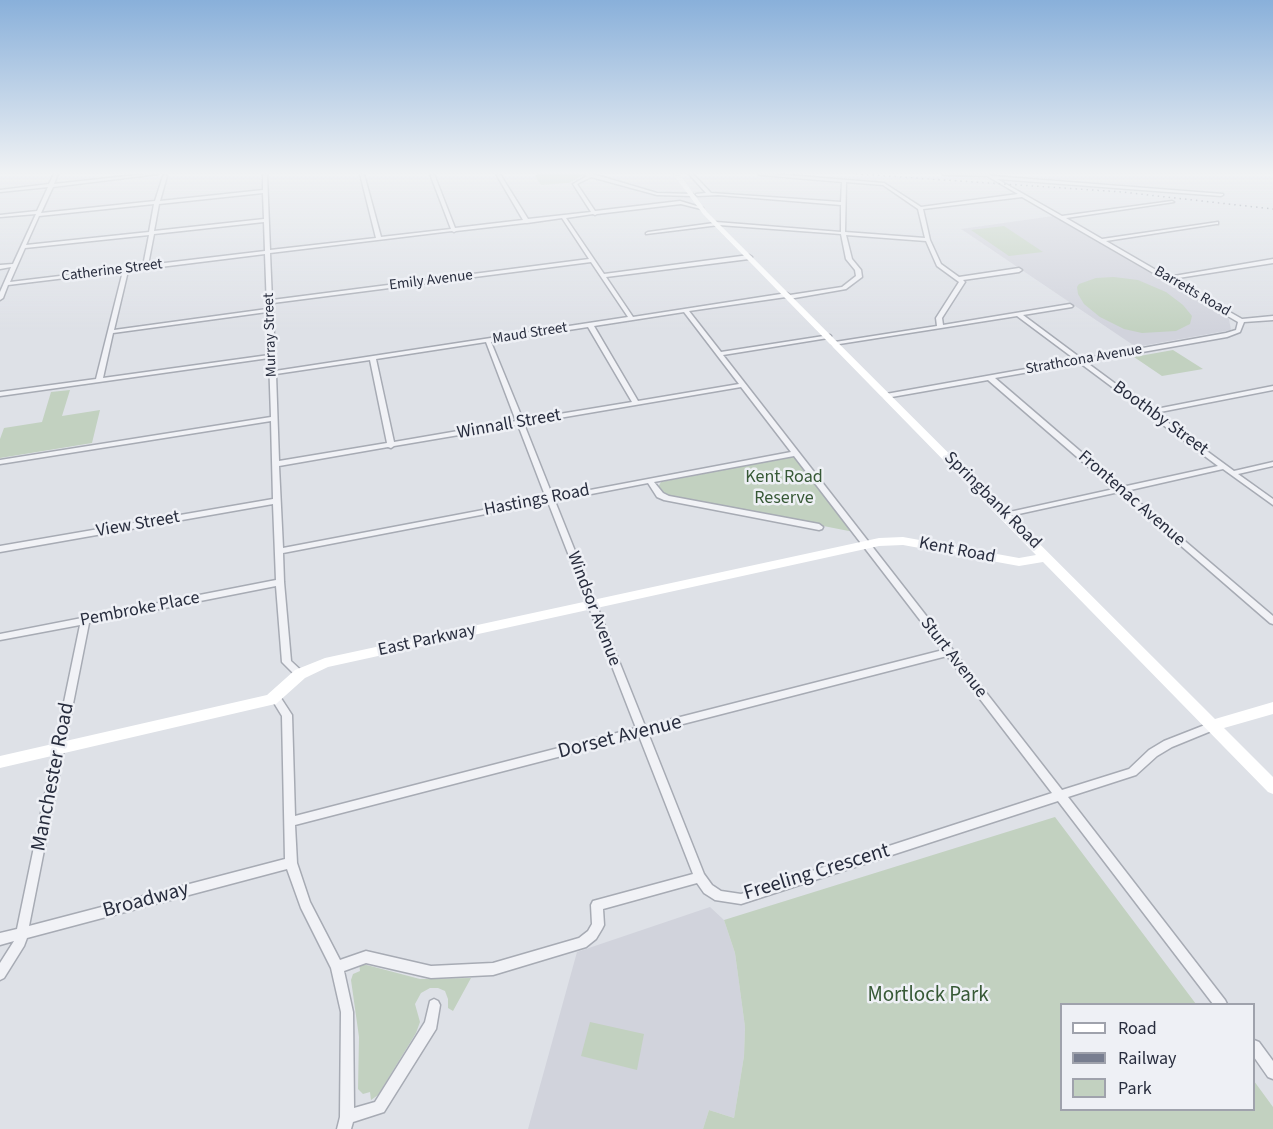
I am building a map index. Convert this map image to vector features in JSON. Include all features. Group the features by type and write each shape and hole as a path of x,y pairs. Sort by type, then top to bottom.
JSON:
{"main road":[{"name":"Springbank Road","path":"720,227 1273,787"},
{"name":"Kent Road","path":"866,544 898,541 1019,562 1048,557"},
{"name":"East Parkway","path":"276,698 300,674 325,663 866,544"},
{"path":"0,762 276,698"},
{"path":"1213,726 1273,708"}],"street":[{"path":"0,298 33,227"},
{"path":"145,267 153,227"},
{"path":"23,247 208,227"},
{"name":"Murray Street","path":"267,227 280,582 287,662 300,674"},
{"path":"376,227 379,239"},
{"path":"452,227 454,231"},
{"name":"Catherine Street","path":"6,284 489,227"},
{"path":"570,227 632,319"},
{"path":"648,233 696,227"},
{"path":"759,227 928,240"},
{"path":"843,227 843,232"},
{"path":"925,227 939,265 962,282 939,318 940,327"},
{"name":"Barretts Road","path":"1078,227 1241,321"},
{"path":"1101,240 1191,227"},
{"name":"Maud Street","path":"272,374 844,288 859,277 858,270 849,259 843,232"},
{"path":"602,276 749,256"},
{"name":"Emily Avenue","path":"270,302 591,260"},
{"path":"1168,278 1273,261"},
{"path":"0,267 15,265"},
{"path":"99,380 126,270"},
{"path":"958,279 1018,270"},
{"path":"719,354 940,327 1070,306"},
{"path":"111,332 270,310"},
{"name":"Sturt Avenue","path":"686,311 1219,1003"},
{"name":"Boothby Street","path":"1017,314 1273,502"},
{"path":"1241,321 1273,318"},
{"name":"Strathcona Avenue","path":"886,396 1227,335 1238,331 1241,321"},
{"path":"590,325 636,403"},
{"name":"Windsor Avenue","path":"488,341 699,877"},
{"path":"0,394 272,356"},
{"path":"373,358 391,446"},
{"name":"Frontenac Avenue","path":"988,377 1273,621"},
{"name":"Winnall Street","path":"276,464 743,385"},
{"path":"1150,412 1273,388"},
{"path":"0,462 274,418"},
{"name":"Hastings Road","path":"279,551 796,453"},
{"path":"1233,473 1273,464"},
{"path":"1005,515 1224,467"},
{"path":"649,480 660,495 667,498 819,527"},
{"name":"View Street","path":"0,544 277,499"},
{"name":"View Street","path":"0,549 277,499"},
{"name":"Pembroke Place","path":"0,637 280,582"},
{"name":"Manchester Road","path":"0,974 16,950 22,934 85,620"},
{"name":"Dorset Avenue","path":"290,822 949,652"},
{"path":"276,698 286,715 291,863 305,904 337,967 347,1012 345,1123 379,1107 431,1024 434,1005"},
{"name":"Freeling Crescent","path":"699,877 719,896 741,899 1132,772 1153,753 1168,744 1213,726"},
{"name":"Broadway","path":"0,939 291,863"},
{"path":"337,967 366,957 431,972 493,969 582,943 592,935 598,925 597,905 699,877"},
{"path":"1255,1048 1273,1072"}],"shaded area":[{"path":"977,227 1071,227 1229,319 1231,330 1136,347 961,229"},
{"path":"710,907 724,920 735,953 745,1027 744,1056 734,1118 709,1110 703,1129 528,1129 577,952"}],"green space":[{"path":"1005,227 1043,252 1009,256 971,230"},
{"path":"1114,277 1138,280 1166,292 1183,305 1192,316 1190,324 1176,331 1142,333 1124,329 1100,317 1084,304 1077,287 1079,284 1096,278"},
{"path":"1173,350 1203,369 1162,376 1134,357"},
{"path":"70,390 62,416 100,410 92,443 0,458 0,439 4,428 42,422 51,392"},
{"name":"Kent Road Reserve","path":"796,456 854,532 670,496 662,493 658,487 661,482"},
{"name":"Mortlock Park","path":"1055,817 1195,1003 1060,1003 1060,1111 1255,1111 1255,1082 1273,1107 1273,1129 703,1129 709,1110 734,1118 744,1056 745,1027 735,953 724,920"},
{"path":"359,963 420,979 471,978 453,1011 448,1008 445,991 430,988 421,993 415,1004 420,1022 416,1033 378,1095 371,1100 370,1092 363,1094 358,1089 359,1037 351,980 353,974 360,971"},
{"path":"590,1022 644,1034 637,1070 581,1056"}]}
